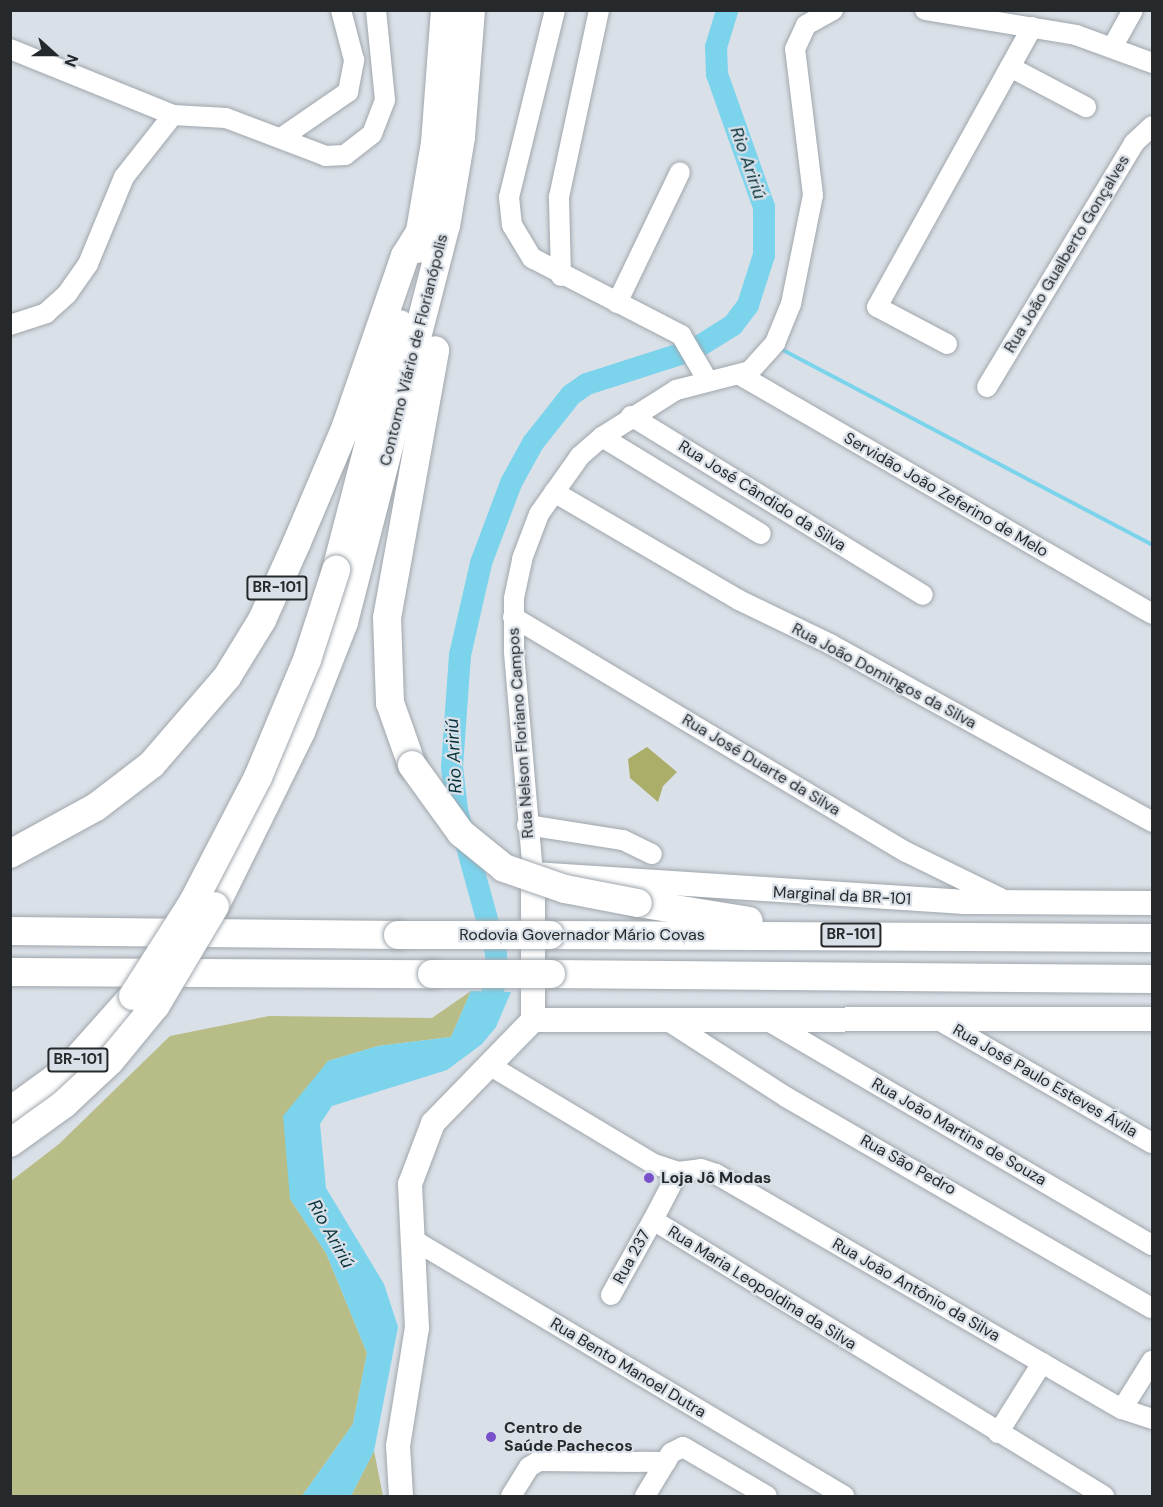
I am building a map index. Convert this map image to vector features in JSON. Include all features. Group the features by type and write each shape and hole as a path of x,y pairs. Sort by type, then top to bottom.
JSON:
{"highway":[{"name":"Contorno Viário de Florianópolis","path":"346,575 421,230 435,143 445,10"},
{"name":"Contorno Viário de Florianópolis","path":"346,575 446,226 465,92 471,10"},
{"name":"BR-101","path":"465,92 472,122 464,200 387,618 390,703 412,765 461,833 504,868 555,887 834,935"},
{"name":"BR-101","path":"10,854 96,807 152,764 227,677 262,620 297,542 345,429 405,256 421,230"},
{"name":"BR-101","path":"10,1111 68,1069 96,1041 133,996 193,902 273,743 346,575"},
{"name":"BR-101","path":"10,1143 88,1083 156,1005 280,777 331,659 346,575"},
{"name":"Rodovia Governador Mário Covas","path":"10,931 1152,938"},
{"path":"10,972 1152,979"}],"main road":[{"name":"Marginal da BR-101","path":"533,874 742,891 1014,903 1152,903"},
{"name":"Rua Nelson Floriano Campos","path":"533,874 533,1020"},
{"path":"401,1497 398,1446 417,1328 408,1205 424,1139 489,1065 533,1020 1152,1019"}],"street":[{"path":"284,136 348,92 354,60 341,10"},
{"path":"10,49 173,115 216,116 284,136 326,156 345,155 372,134 385,100 376,10"},
{"path":"555,10 509,197 512,225 532,258 561,276 686,339 704,374"},
{"path":"561,276 559,197 599,10"},
{"path":"740,375 775,343 801,262 813,171 794,58 800,34 815,15 832,10"},
{"path":"925,10 978,15 1032,27 1113,46 1152,63"},
{"path":"1113,46 1133,10"},
{"path":"947,344 877,307 1032,27"},
{"path":"1010,67 1086,107"},
{"path":"10,324 46,313 67,294 88,264 124,177 173,115"},
{"name":"Rua João Gualberto Gonçalves","path":"987,387 1134,143 1152,126"},
{"path":"617,303 680,172"},
{"name":"Rua Nelson Floriano Campos","path":"533,874 527,825 513,616 522,559 554,492 602,437 632,416 704,374 740,375"},
{"name":"Servidão João Zeferino de Melo","path":"740,375 1152,614"},
{"name":"Rua José Cândido da Silva","path":"632,416 923,595"},
{"path":"602,437 761,534"},
{"name":"Rua João Domingos da Silva","path":"554,492 740,600 830,644 1152,822"},
{"name":"Rua José Duarte da Silva","path":"513,616 906,852 970,888 1014,903"},
{"path":"527,825 623,840 651,854"},
{"name":"Rua São Pedro","path":"665,1019 786,1097 1152,1308"},
{"name":"Rua João Martins de Souza","path":"765,1019 1152,1245"},
{"name":"Rua José Paulo Esteves Ávila","path":"937,1019 1152,1143"},
{"path":"489,1065 654,1164 678,1172"},
{"name":"Rua João Antônio da Silva","path":"678,1172 701,1169 716,1174 1122,1409 1152,1419"},
{"name":"Rua Maria Leopoldina da Silva","path":"678,1172 653,1220 1104,1497"},
{"name":"Rua 237","path":"611,1294 653,1220"},
{"name":"Rua Bento Manoel Dutra","path":"412,1239 844,1497"},
{"path":"1122,1409 1152,1361"},
{"path":"998,1433 1042,1363"},
{"path":"511,1497 530,1467 539,1461 671,1455 689,1449 766,1497"},
{"path":"645,1497 671,1455"}],"green space":[{"path":"647,747 677,772 663,786 658,802 630,778 628,759"},
{"path":"471,991 451,1037 378,1046 328,1061 290,1199 326,1253 367,1353 353,1424 302,1496 11,1496 11,1181 59,1144 170,1036 269,1016 432,1018"},
{"path":"374,1451 383,1496 351,1496"}],"water":[{"path":"471,991 511,992 496,1027 482,1044 447,1070 332,1106 320,1124 326,1188 384,1284 398,1327 374,1451 351,1496 302,1496 353,1424 367,1353 326,1253 290,1199 283,1116 328,1061 378,1046 451,1037"}],"waterway":[{"name":"Rio Aririú","path":"486,1019 497,974 496,952 457,810 452,767 460,655 481,563 511,483 533,443 571,395 587,384 693,350 733,325 748,305 764,255 764,207 717,74 716,47 727,10"},
{"path":"779,348 1152,545"}],"place":[{"name":"Loja Jô Modas","path":"649,1178"},
{"name":"Centro de Saúde Pachecos","path":"491,1437"}]}
